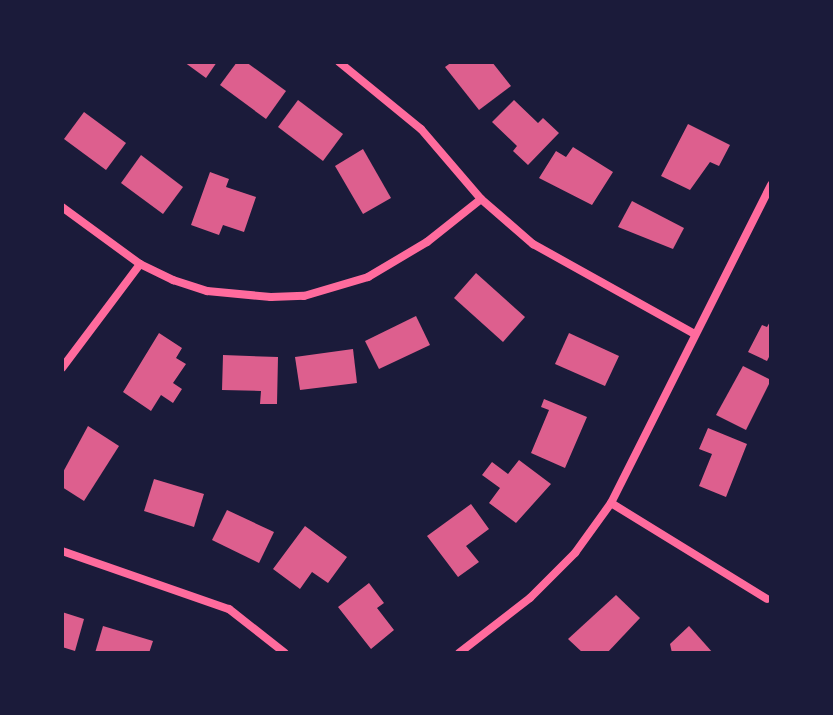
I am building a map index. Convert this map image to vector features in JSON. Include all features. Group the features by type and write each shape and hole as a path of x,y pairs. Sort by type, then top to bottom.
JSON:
{"street":[{"path":"339,62 421,129 481,199 575,272 695,334"},
{"path":"459,653 530,598 575,553 611,503 771,185"},
{"path":"62,207 140,264 207,291 304,296 368,277 403,258 481,199"},
{"path":"62,368 140,264"},
{"path":"611,503 767,599"},
{"path":"62,551 229,609 285,653"}],"building":[{"path":"184,62 217,62 206,78"},
{"path":"237,62 246,62 286,91 266,119 220,85"},
{"path":"452,62 492,62 511,86 479,110 445,67"},
{"path":"298,100 343,134 323,161 278,127"},
{"path":"514,100 538,123 543,118 559,133 528,165 513,151 517,146 492,122"},
{"path":"84,112 126,143 106,170 64,139"},
{"path":"688,124 730,145 719,166 710,162 690,190 661,176"},
{"path":"573,147 613,172 592,205 539,178 556,151 566,157"},
{"path":"363,149 391,198 363,214 335,166"},
{"path":"141,155 183,187 163,214 121,183"},
{"path":"210,172 229,179 226,187 256,197 244,232 223,225 219,235 191,225"},
{"path":"632,201 684,228 673,249 618,227"},
{"path":"476,273 525,317 503,342 454,298"},
{"path":"416,316 430,345 379,369 365,341"},
{"path":"771,320 771,353 767,361 748,352 762,325 767,327"},
{"path":"159,333 182,348 176,358 186,364 173,383 182,389 173,403 161,395 151,411 123,392"},
{"path":"569,333 619,356 605,386 555,364"},
{"path":"353,349 357,383 300,390 295,357"},
{"path":"223,355 278,357 277,404 260,404 261,391 222,390"},
{"path":"743,366 771,380 746,430 716,415"},
{"path":"544,399 587,417 565,468 531,453 549,410 541,407"},
{"path":"88,426 119,446 84,501 62,487 62,474"},
{"path":"708,428 747,444 726,497 699,486 712,454 699,449"},
{"path":"519,460 551,484 516,523 489,503 500,488 482,475 492,462 508,474"},
{"path":"154,479 204,494 194,527 144,511"},
{"path":"471,504 489,529 466,546 479,562 458,577 427,536"},
{"path":"227,510 274,532 259,563 212,540"},
{"path":"305,526 347,557 328,583 312,572 300,589 273,569"},
{"path":"369,583 384,603 377,608 394,630 371,649 338,607"},
{"path":"616,595 640,618 607,653 583,653 568,639"},
{"path":"62,612 84,619 75,651 62,647"},
{"path":"103,626 153,641 149,653 95,653"},
{"path":"689,626 713,653 672,653 670,644"}]}
